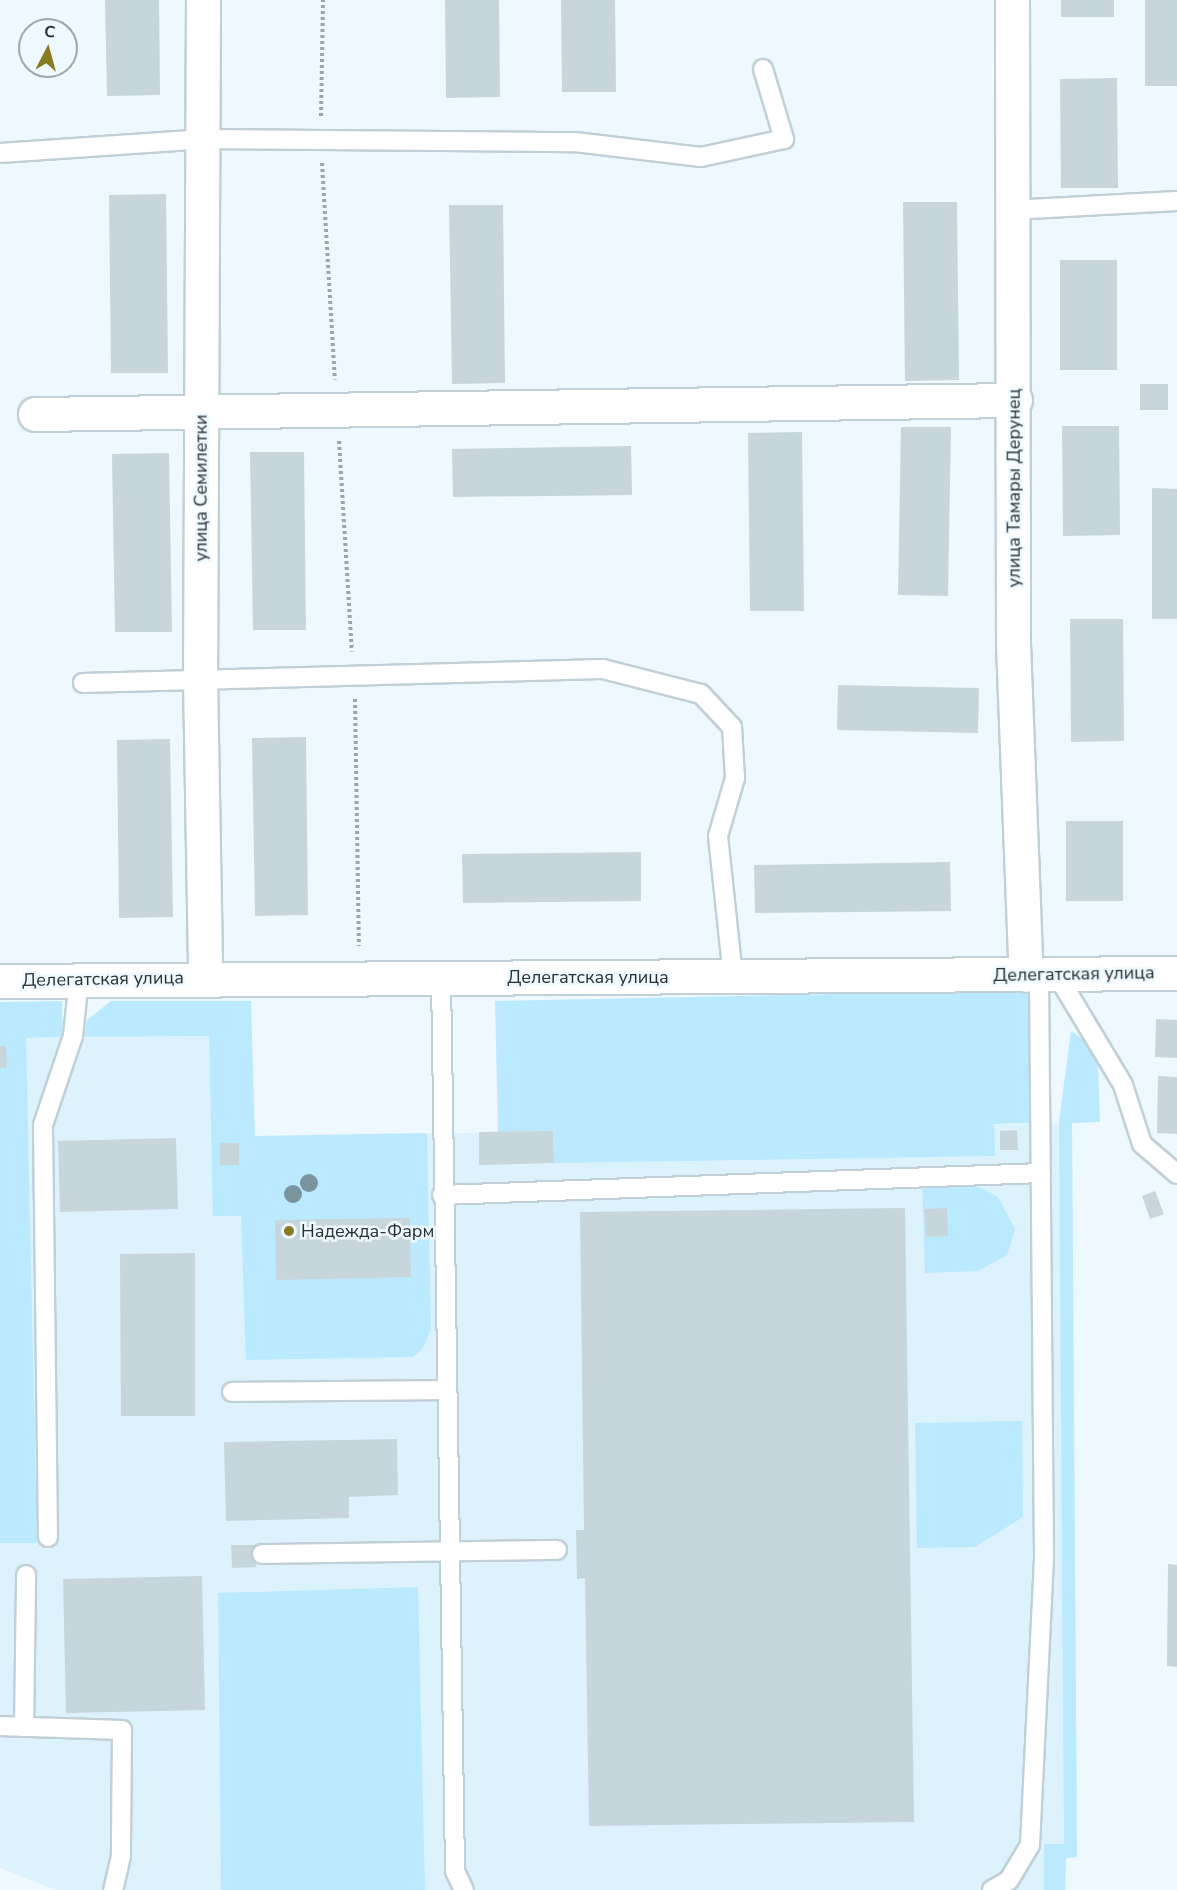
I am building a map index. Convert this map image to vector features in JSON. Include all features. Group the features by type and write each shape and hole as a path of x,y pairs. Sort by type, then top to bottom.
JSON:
{"street":[{"name":"улица Семилетки","path":"203,0 200,678 205,977"},
{"name":"улица Тамары Дерунец","path":"1012,0 1011,210 1015,400 1013,644 1041,975"},
{"path":"35,414 1015,400"},
{"name":"Делегатская улица","path":"0,981 205,977 441,978 1177,973"}],"lane":[{"path":"0,153 202,139 575,142 701,157 784,139 763,69"},
{"path":"1011,210 1177,201"},
{"path":"83,683 200,678 603,669 701,694 732,727 735,778 718,836 733,976"},
{"path":"992,1890 1009,1880 1030,1845 1044,1557 1041,975"},
{"path":"1041,975 1123,1085 1142,1144 1177,1174"},
{"path":"441,978 444,1390 455,1871 464,1890"},
{"path":"48,1537 43,1125 73,1035 79,979"},
{"path":"442,1195 1041,1173"},
{"path":"232,1392 444,1390"},
{"path":"262,1554 557,1550"},
{"path":"24,1727 26,1575"},
{"path":"0,1726 122,1730 121,1856 113,1890"}],"path":[{"path":"322,0 321,141 353,659"},
{"path":"354,695 360,977"}],"shaded area":[{"path":"1029,990 1032,1123 994,1124 995,1156 554,1163 553,1131 498,1132 495,1001"},
{"path":"62,1001 63,1037 26,1038 37,1543 0,1543 0,1002"},
{"path":"111,1001 251,1001 255,1136 427,1133 431,1329 422,1350 412,1357 246,1360 241,1216 213,1216 209,1036 84,1037 87,1020","holes":["220,1143 239,1143 239,1165 220,1165"]},
{"path":"1071,1031 1087,1042 1098,1066 1100,1122 1072,1123 1077,1857 1066,1858 1065,1890 1044,1890 1044,1844 1064,1844 1059,1121"},
{"path":"209,1036 212,1137 1072,1123 1077,1857 1066,1858 1065,1890 56,1890 0,1868 0,1038"},
{"path":"922,1184 975,1185 998,1197 1015,1229 1007,1255 978,1271 925,1273","holes":["924,1210 948,1236 926,1237"]},
{"path":"1022,1421 1023,1517 975,1547 917,1548 915,1423"},
{"path":"418,1587 425,1890 221,1890 218,1593"}],"building":[{"path":"105,0 159,0 160,95 107,96"},
{"path":"445,0 499,0 500,97 446,98"},
{"path":"561,0 615,0 616,92 562,92"},
{"path":"1061,0 1114,0 1114,17 1061,17"},
{"path":"1145,0 1177,0 1177,86 1145,86"},
{"path":"1117,78 1118,188 1061,188 1060,79"},
{"path":"166,194 168,373 111,373 109,195"},
{"path":"903,202 957,202 959,380 905,381"},
{"path":"449,205 503,205 505,383 452,384"},
{"path":"1060,260 1117,260 1117,370 1060,370"},
{"path":"1140,384 1168,384 1168,410 1140,410"},
{"path":"1062,426 1119,426 1120,535 1063,536"},
{"path":"901,427 951,427 948,596 898,595"},
{"path":"802,432 804,611 750,611 748,433"},
{"path":"631,446 632,495 453,497 452,449"},
{"path":"250,452 304,452 306,630 253,630"},
{"path":"169,453 172,632 115,632 112,454"},
{"path":"1152,488 1177,489 1177,619 1152,619"},
{"path":"1070,619 1123,619 1124,741 1071,742"},
{"path":"838,685 979,688 978,733 837,730"},
{"path":"306,737 308,915 255,916 252,738"},
{"path":"170,739 173,917 119,918 117,740"},
{"path":"1066,821 1123,821 1123,901 1066,901"},
{"path":"641,852 641,901 463,903 462,854"},
{"path":"950,862 951,911 755,913 754,865"},
{"path":"1156,1019 1177,1020 1177,1058 1155,1057"},
{"path":"0,1046 6,1046 7,1068 0,1068"},
{"path":"1158,1076 1177,1077 1177,1134 1157,1133"},
{"path":"1017,1130 1018,1150 1000,1150 1000,1131"},
{"path":"553,1131 554,1163 479,1165 479,1132"},
{"path":"176,1138 178,1209 60,1212 58,1141"},
{"path":"220,1143 239,1143 239,1165 220,1165"},
{"path":"1155,1191 1164,1214 1150,1219 1142,1196"},
{"path":"905,1208 914,1822 589,1826 585,1578 577,1579 576,1530 584,1530 580,1212"},
{"path":"947,1208 948,1236 926,1237 924,1209"},
{"path":"410,1218 411,1277 276,1280 275,1220"},
{"path":"195,1253 195,1416 121,1416 120,1254"},
{"path":"397,1439 398,1495 349,1497 349,1518 226,1521 224,1442"},
{"path":"231,1545 255,1545 256,1567 232,1568"},
{"path":"1168,1564 1177,1565 1177,1667 1167,1666"},
{"path":"202,1576 205,1710 66,1713 63,1579"}],"place":[{"name":"Надежда-Фарм","path":"289,1231"}]}
